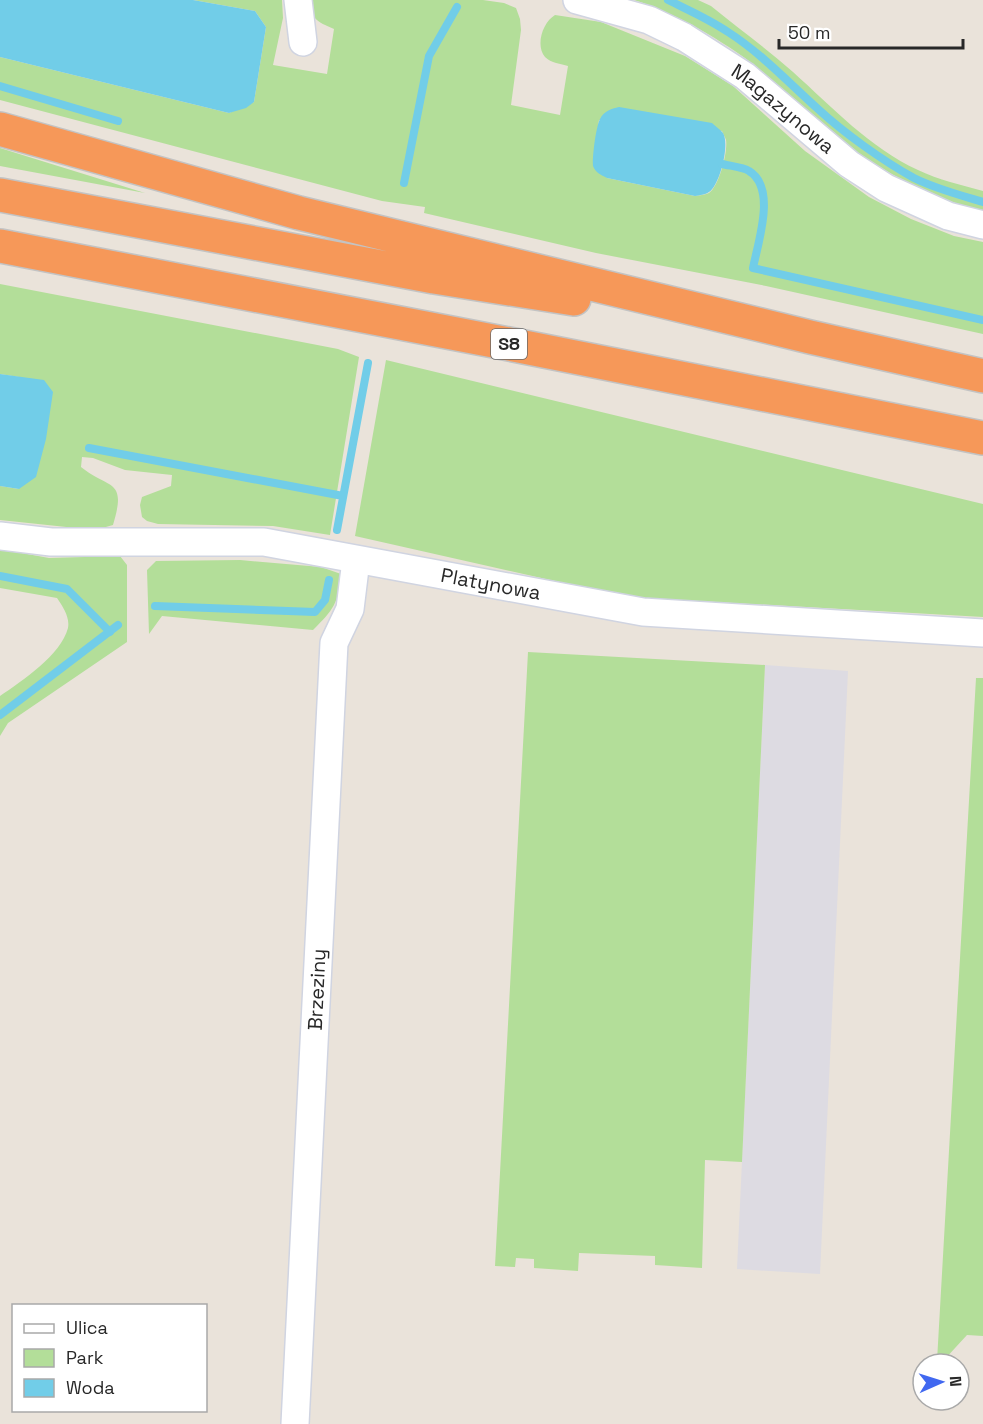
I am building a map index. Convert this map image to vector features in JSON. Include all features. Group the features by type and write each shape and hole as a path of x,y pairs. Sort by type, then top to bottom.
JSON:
{"highway":[{"path":"0,129 300,213 810,337 983,376"},
{"path":"0,195 434,277 810,337"},
{"name":"S8","path":"0,246 496,341 983,438"}],"street":[{"path":"298,0 303,42"},
{"name":"Magazynowa","path":"577,0 649,20 684,37 745,76 849,164 886,188 948,216 983,225"},
{"name":"Platynowa","path":"0,536 51,542 264,542 643,612 983,633"},
{"name":"Brzeziny","path":"295,1424 334,643 350,609 356,560"}],"shaded area":[{"path":"765,665 848,671 820,1274 737,1269"}],"green space":[{"path":"193,0 282,0 283,18 273,65 327,74 334,29 313,16 309,0 483,0 504,3 516,8 521,30 511,105 560,115 568,66 547,59 541,46 544,28 555,15 601,22 685,56 733,86 805,151 869,197 911,219 954,236 983,242 983,334 766,286 596,253 424,213 425,207 382,201 0,100 0,57 229,113 254,102 266,27 255,11","holes":["599,120 722,131 726,140 722,168 713,189 702,195 695,196 607,178 594,153"]},
{"path":"634,0 698,0 711,6 783,63 852,126 900,161 926,174 983,191 983,211 923,190 886,171 833,135 758,68 730,48 682,20"},
{"path":"0,148 145,193 0,166"},
{"path":"0,284 338,349 359,357 330,535 273,526 158,524 147,521 142,517 140,505 142,497 171,486 172,475 125,470 93,458 82,457 81,467 108,483 117,492 117,510 113,525 95,530 0,520 0,486 19,489 19,377 0,374"},
{"path":"386,360 983,504 983,617 626,597 355,536"},
{"path":"0,549 49,558 120,556 127,565 127,642 8,723 0,736 0,696 29,675 58,648 68,628 68,620 57,598 0,588"},
{"path":"240,560 321,567 341,574 337,599 326,617 313,630 162,616 149,634 147,570 156,561"},
{"path":"528,652 765,665 742,1162 705,1160 702,1268 655,1265 655,1256 579,1253 578,1271 534,1268 534,1259 516,1258 515,1267 495,1266"},
{"path":"976,678 983,678 983,1336 967,1335 951,1352 938,1352"}],"water":[{"path":"0,0 193,0 255,11 266,27 254,102 246,108 229,113 0,57"},
{"path":"619,107 712,123 719,129 725,138 725,155 713,188 706,194 695,196 607,178 597,172 593,162 599,123 606,112"},
{"path":"0,374 44,380 53,392 46,439 36,477 19,489 0,486"}],"waterway":[{"path":"668,0 740,40 840,128 890,163 922,182 983,202"},
{"path":"404,183 429,56 457,7"},
{"path":"0,86 118,121"},
{"path":"722,164 749,171 757,179 762,190 763,216 753,268 983,320"},
{"path":"337,530 368,363"},
{"path":"89,448 343,496"},
{"path":"0,576 67,589 110,632"},
{"path":"155,606 315,612 325,600 329,580"},
{"path":"0,715 118,625"}]}
